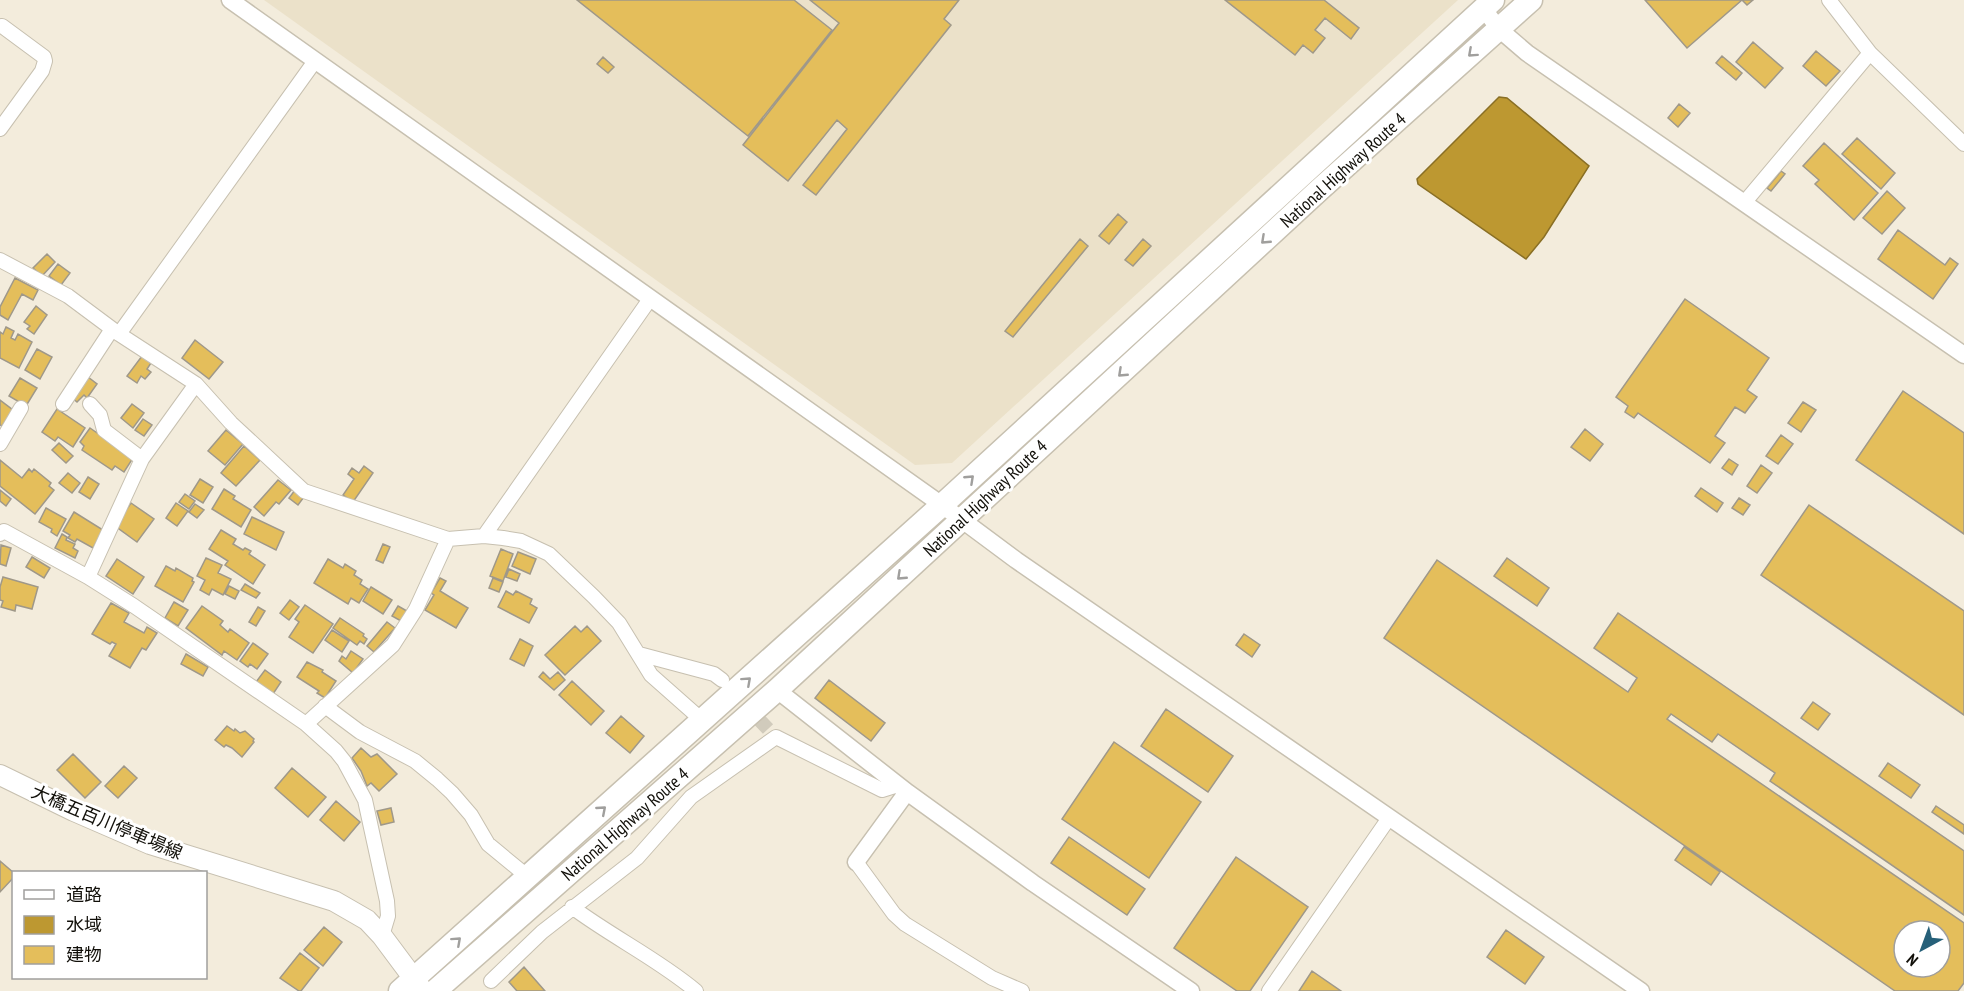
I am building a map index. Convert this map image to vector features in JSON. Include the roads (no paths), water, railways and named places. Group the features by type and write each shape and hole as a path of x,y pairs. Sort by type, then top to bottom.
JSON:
{"highway":[{"name":"National Highway Route 4","path":"435,991 777,690 1319,190 1531,0"},
{"name":"National Highway Route 4","path":"412,987 528,877 942,505 1488,4"}],"main road":[{"name":"大橋五百川停車場線","path":"0,776 150,844 334,901 367,920 382,936 412,987"}],"street":[{"path":"231,0 1016,560 1641,991"},
{"path":"1829,0 1870,53 1964,144"},
{"path":"1488,4 1499,29 1527,53 1964,355"},
{"path":"0,129 42,71 45,61 44,57 2,26"},
{"path":"1744,203 1870,53"},
{"path":"63,404 315,61"},
{"path":"0,260 68,296 115,331 195,384 231,423 304,491 448,539 484,536 521,541 549,555 618,623 639,654 643,666 651,675 703,721"},
{"path":"484,536 650,299"},
{"path":"88,577 142,459 195,384"},
{"path":"90,404 100,415 104,430 142,459"},
{"path":"0,444 21,408"},
{"path":"2,531 88,577 134,606 306,724 336,751 365,800 387,901 388,916 382,936"},
{"path":"306,724 393,645 416,609 448,539"},
{"path":"639,654 714,674 722,680"},
{"path":"777,690 903,788 1033,883 1191,991"},
{"path":"325,706 360,732 415,761 437,779 471,815 488,844 528,877"},
{"path":"491,981 542,932 637,858 691,797 772,733 882,790 903,788"},
{"path":"903,788 856,862 890,909 905,924 992,978 1022,991"},
{"path":"1269,991 1389,818"},
{"path":"572,907 604,931 677,974 696,991"}],"water":[{"path":"1499,97 1507,98 1589,166 1544,237 1526,259 1418,184 1417,179"}],"tunnel":[{"path":"730,689 768,729"}]}
